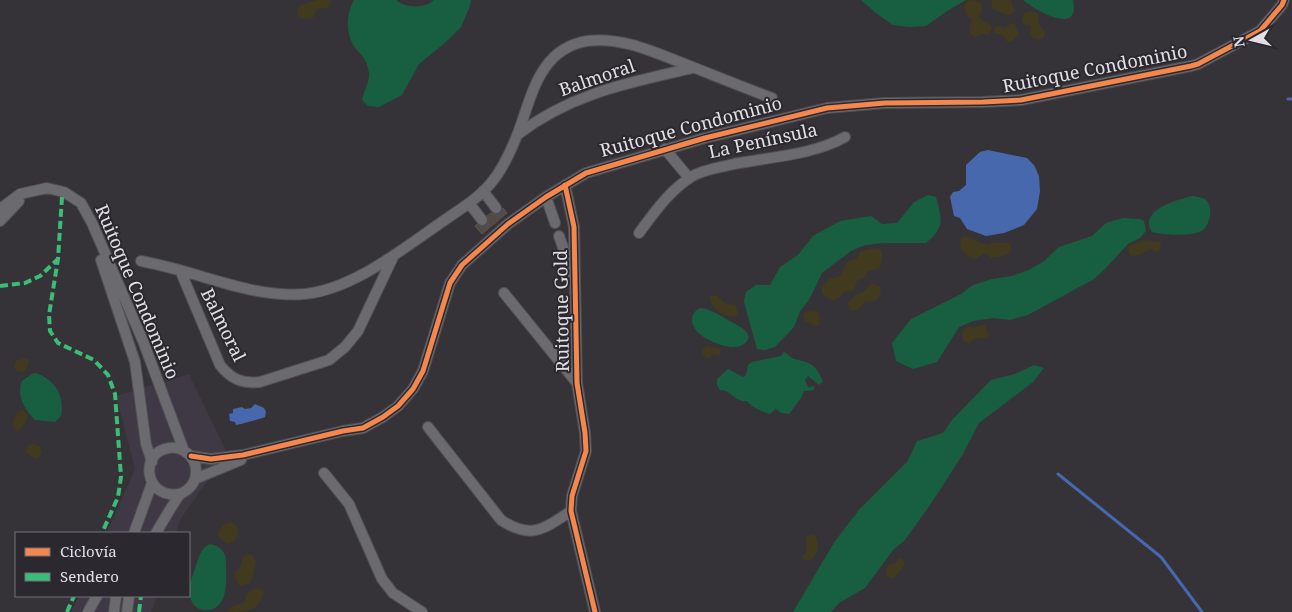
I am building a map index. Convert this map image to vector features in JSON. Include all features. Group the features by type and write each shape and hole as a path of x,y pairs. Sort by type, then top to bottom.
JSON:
{"street":[{"name":"Ruitoque Condominio","path":"134,532 152,483 149,476 149,468 156,454 162,450 169,448 211,459 243,455 363,428 398,406 414,389 423,371 450,283 488,228 502,216 546,197 586,173 664,149 827,108 885,103 1021,100 1191,66 1260,31 1284,0"},
{"name":"Balmoral","path":"141,261 274,294 306,294 336,286 364,273 394,255 469,203 483,191 499,172 518,135 533,89 541,72 551,59 565,50 586,42 608,41 647,50 772,98"},
{"name":"Balmoral","path":"518,135 549,113 602,90 694,68"},
{"name":"La Península","path":"639,234 666,198 689,178 703,170 802,151 845,137"},
{"path":"664,149 689,178"},
{"name":"Ruitoque Gold","path":"564,185 574,227 577,383 586,451 572,496 571,511 595,612"},
{"name":"Ruitoque Condominio","path":"0,209 20,194 48,188 64,192 82,203 143,341 187,453 196,467 195,480"},
{"path":"483,191 502,216"},
{"name":"Ruitoque Condominio","path":"0,220 22,198 47,193 62,197 78,206 97,249 135,362 146,444 152,462"},
{"path":"546,197 555,223"},
{"path":"469,203 488,228"},
{"name":"Ruitoque Gold","path":"559,236 575,281"},
{"name":"Balmoral","path":"180,270 220,365 227,374 237,380 248,383 260,382 329,360 345,347 358,331 394,255"},
{"name":"Ruitoque Gold","path":"504,293 577,383"},
{"path":"428,427 501,520 511,526 523,531 536,530 548,526 571,511"},
{"name":"Ruitoque Condominio","path":"157,532 179,494 186,491 195,480 241,460 243,455"},
{"path":"324,473 349,504 382,579 393,593 422,612"},
{"path":"152,483 164,494 179,494"},
{"path":"88,612 96,597"},
{"path":"114,612 116,597"},
{"path":"127,612 129,597"}],"shaded area":[{"path":"189,374 227,453 180,520 176,532 107,532 135,469 116,396"},
{"path":"78,597 157,597 151,612 71,612"}],"green space":[{"path":"354,0 396,0 404,5 420,6 434,0 471,0 461,27 419,64 402,95 379,107 368,106 362,100 368,83 369,73 366,62 352,43 348,31 349,12"},
{"path":"861,0 966,0 926,26 909,27 893,25"},
{"path":"1023,0 1073,0 1074,11 1070,17 1064,19 1055,18"},
{"path":"928,195 936,197 940,211 939,228 932,238 926,243 883,243 865,245 851,251 822,273 809,300 800,311 794,327 775,347 765,350 757,349 744,302 746,292 756,285 770,285 780,267 798,255 813,236 840,221 871,216 882,224 897,223 914,202"},
{"path":"1192,196 1200,197 1209,204 1210,216 1203,230 1193,234 1171,235 1152,232 1149,224 1150,218 1155,212 1169,203"},
{"path":"1123,218 1144,221 1146,231 1140,238 1128,244 1094,279 1028,315 1010,320 993,318 973,321 959,327 937,362 913,369 896,361 892,343 911,319 961,294 973,285 1029,270 1044,261 1059,247 1092,236 1106,223"},
{"path":"700,308 715,312 744,329 747,332 748,339 742,345 731,347 707,339 693,326 694,313"},
{"path":"784,352 793,358 812,365 818,371 823,381 819,385 808,376 805,380 808,387 814,386 814,390 804,391 789,414 781,413 776,409 770,414 764,412 747,401 739,400 720,390 717,385 717,379 728,369 743,377 746,375 748,365 752,362 781,356"},
{"path":"1034,365 1044,368 1033,382 979,423 963,454 932,502 905,540 893,550 865,588 839,603 831,612 793,612 835,541 859,510 907,462 917,441 943,433 951,421 991,380 1015,374"},
{"path":"36,373 53,384 60,395 61,416 55,422 35,420 22,402 20,386 22,381"},
{"path":"210,544 219,547 225,555 226,562 224,597 217,607 211,610 197,608 190,597 191,581 200,555 206,546"}],"sand":[{"path":"317,0 332,0 328,7 317,9 313,18 299,18 297,11 301,5"},
{"path":"970,0 981,3 982,11 979,17 991,25 992,28 988,35 982,34 976,37 970,34 972,20 967,15 964,7 965,3"},
{"path":"991,0 1011,0 1014,11 1011,15 1006,15 993,9"},
{"path":"1028,11 1039,14 1039,25 1045,33 1043,39 1037,40 1030,36 1031,26 1024,24 1022,21 1024,13"},
{"path":"1011,23 1015,24 1019,34 1013,41 1007,42 1003,35 995,34 994,31 997,25 1005,28"},
{"path":"966,236 987,245 992,243 1010,243 1012,251 997,257 991,258 985,253 976,259 972,258 964,252 960,242 961,238"},
{"path":"1144,240 1161,242 1160,249 1156,252 1150,249 1139,255 1131,256 1128,249 1129,246"},
{"path":"876,248 882,251 879,269 868,271 864,278 857,281 854,290 844,292 836,300 831,300 822,294 822,286 829,279 840,276 845,265 856,259 861,251"},
{"path":"872,283 880,286 881,292 878,298 875,301 865,302 858,310 850,310 847,304 855,295 862,293"},
{"path":"717,295 724,303 736,305 738,315 729,316 716,309 712,305 710,296"},
{"path":"817,311 820,317 819,325 815,327 811,323 805,322 803,315"},
{"path":"985,325 988,333 987,339 975,338 970,343 966,343 963,340 962,333 967,327"},
{"path":"706,346 721,348 720,356 713,354 709,358 703,356 702,351"},
{"path":"28,359 29,364 24,372 17,371 14,367 16,361"},
{"path":"23,410 28,416 22,428 16,430 12,424 17,412"},
{"path":"29,445 40,446 42,453 39,458 35,459 26,452"},
{"path":"231,522 239,530 235,541 228,544 220,539 218,533 223,525"},
{"path":"815,535 818,545 815,555 810,561 802,557 807,551 806,537"},
{"path":"250,554 254,556 256,561 253,575 250,583 241,586 238,584 234,573 240,567 243,557"},
{"path":"900,558 903,559 904,565 902,570 899,571 894,579 887,577 886,571 889,564 893,564"},
{"path":"255,588 263,590 260,602 254,608 247,611 228,612 231,607 245,602 246,595"}],"water":[{"path":"988,150 1027,158 1034,165 1039,176 1040,191 1037,209 1024,225 1004,233 986,236 967,229 960,218 954,216 950,197 953,192 959,191 966,185 966,165 980,152"},
{"path":"255,404 264,408 266,412 265,417 236,425 235,422 230,421 229,414 233,413 233,409 251,408"}],"building":[{"path":"503,208 507,213 482,234 475,226 477,224 486,226 488,222 487,216 491,213 500,214"}],"waterway":[{"path":"1058,474 1161,557 1202,612"}],"tunnel":[{"path":"496,208 502,217"},
{"path":"482,220 488,229"}],"marked path":[{"path":"62,197 58,259 49,315 50,331 58,343 94,360 108,375 115,394 121,477 118,497 102,532"},
{"path":"0,286 25,283 40,276 58,259"},
{"path":"67,612 74,597"},
{"path":"139,612 141,597"}],"cycle path":[{"path":"191,456 211,459 243,455 363,428 383,417 398,406 413,389 423,371 450,283 462,265 508,224 546,197 586,173 705,138 827,108 885,103 1021,100 1191,66 1260,31 1284,0"},
{"path":"565,185 574,227 577,383 586,451 572,496 571,511 595,612"}]}
